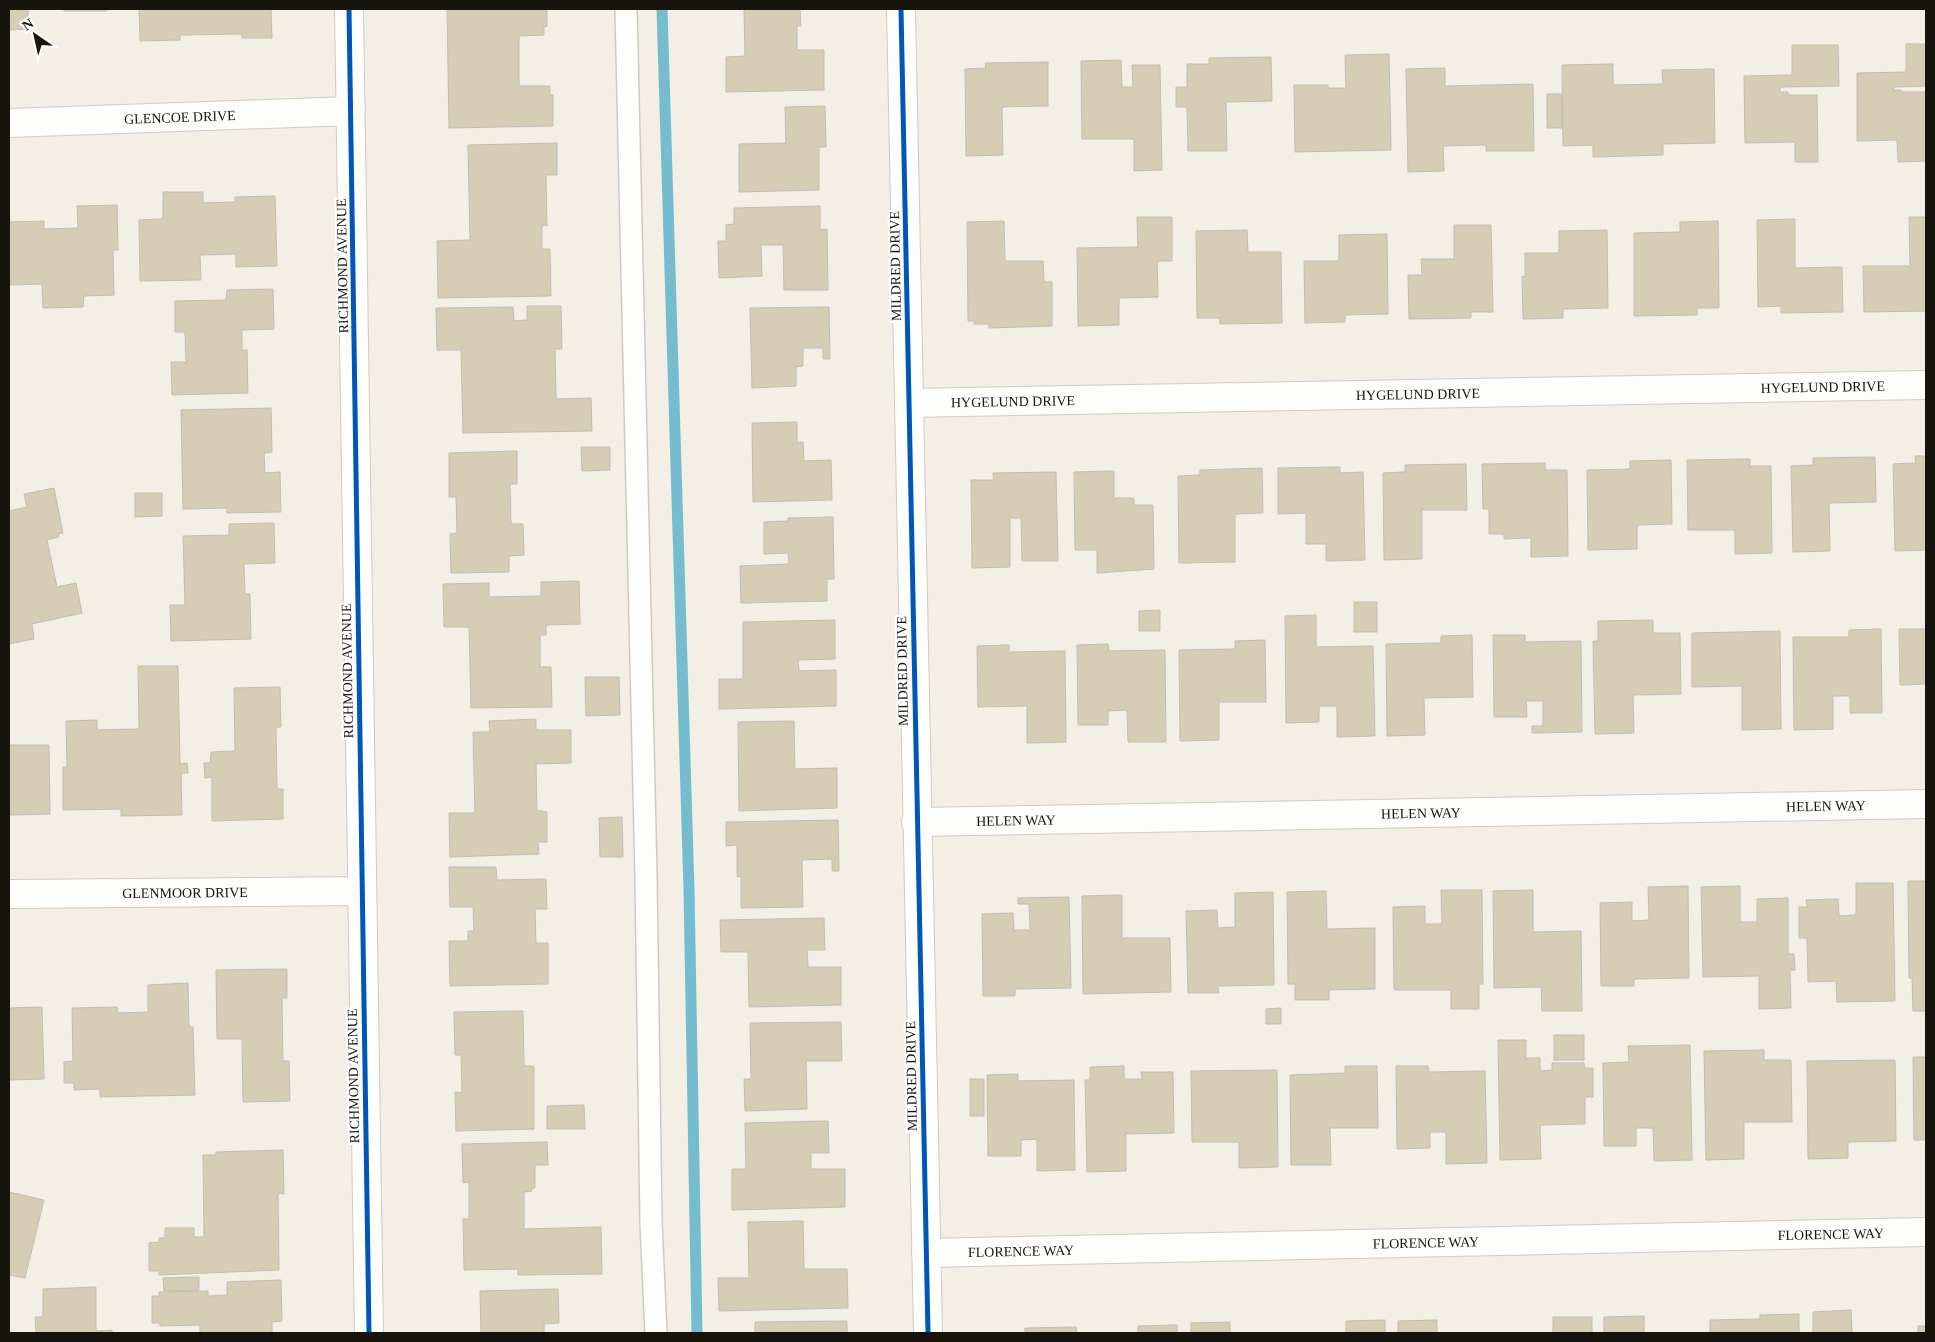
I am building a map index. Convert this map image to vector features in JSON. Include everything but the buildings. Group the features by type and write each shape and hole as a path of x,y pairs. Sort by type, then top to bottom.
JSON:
{"street":[{"name":"RICHMOND AVENUE","path":"349,9 369,1333"},
{"name":"MILDRED DRIVE","path":"901,9 916,822 928,1333"},
{"name":"GLENCOE DRIVE","path":"9,123 352,111"},
{"name":"HYGELUND DRIVE","path":"908,403 1926,385"},
{"name":"HELEN WAY","path":"916,822 1926,804"},
{"name":"GLENMOOR DRIVE","path":"9,894 361,891"},
{"name":"FLORENCE WAY","path":"926,1253 1926,1232"}],"lane":[{"path":"626,9 646,876 651,1213 656,1333"}],"waterway":[{"path":"662,9 689,890 697,1333"}],"cycle path":[{"path":"349,9 369,1333"},
{"path":"901,9 928,1333"}]}
